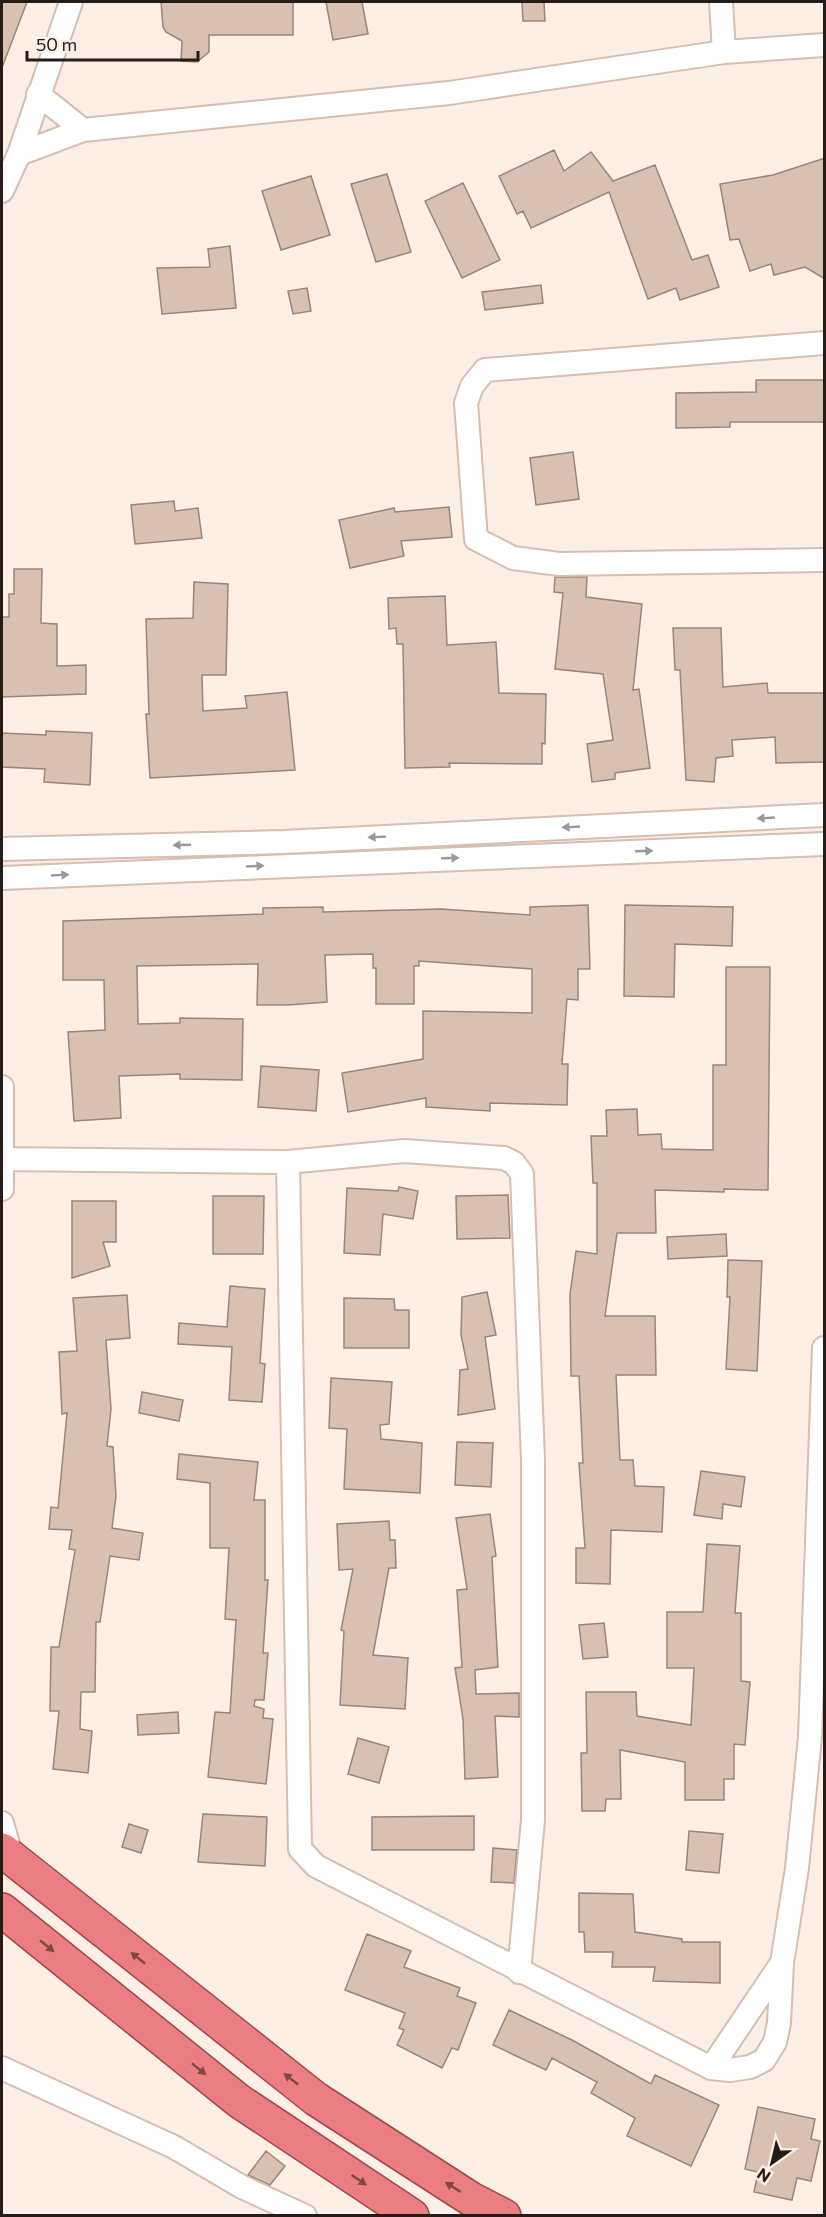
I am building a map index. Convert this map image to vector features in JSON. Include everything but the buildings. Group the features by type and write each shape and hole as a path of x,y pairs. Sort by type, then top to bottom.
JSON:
{"highway":[{"path":"7,1854 316,2099 471,2199 504,2216"},
{"path":"2,1910 239,2101 412,2216"}],"street":[{"path":"2,191 19,154 71,2"},
{"path":"721,2 724,52"},
{"path":"19,154 83,130 449,93 724,52 825,45"},
{"path":"38,94 83,130"},
{"path":"825,343 485,370 472,386 466,402 476,539 490,548 513,558 559,564 825,560"},
{"path":"2,849 283,842 825,815"},
{"path":"2,878 825,844"},
{"path":"2,1087 2,1189"},
{"path":"2,1159 288,1162 404,1151 504,1158 514,1163 522,1174 533,1460 533,1820 519,1972"},
{"path":"288,1162 300,1849 316,1866 519,1972 711,2068 730,2070 750,2067 764,2060 775,2042 779,2023 782,1963 797,1868 810,1737 825,1348"},
{"path":"2,1823 7,1854"},
{"path":"711,2068 782,1963"},
{"path":"2,2068 174,2147 242,2187 305,2216"}]}
